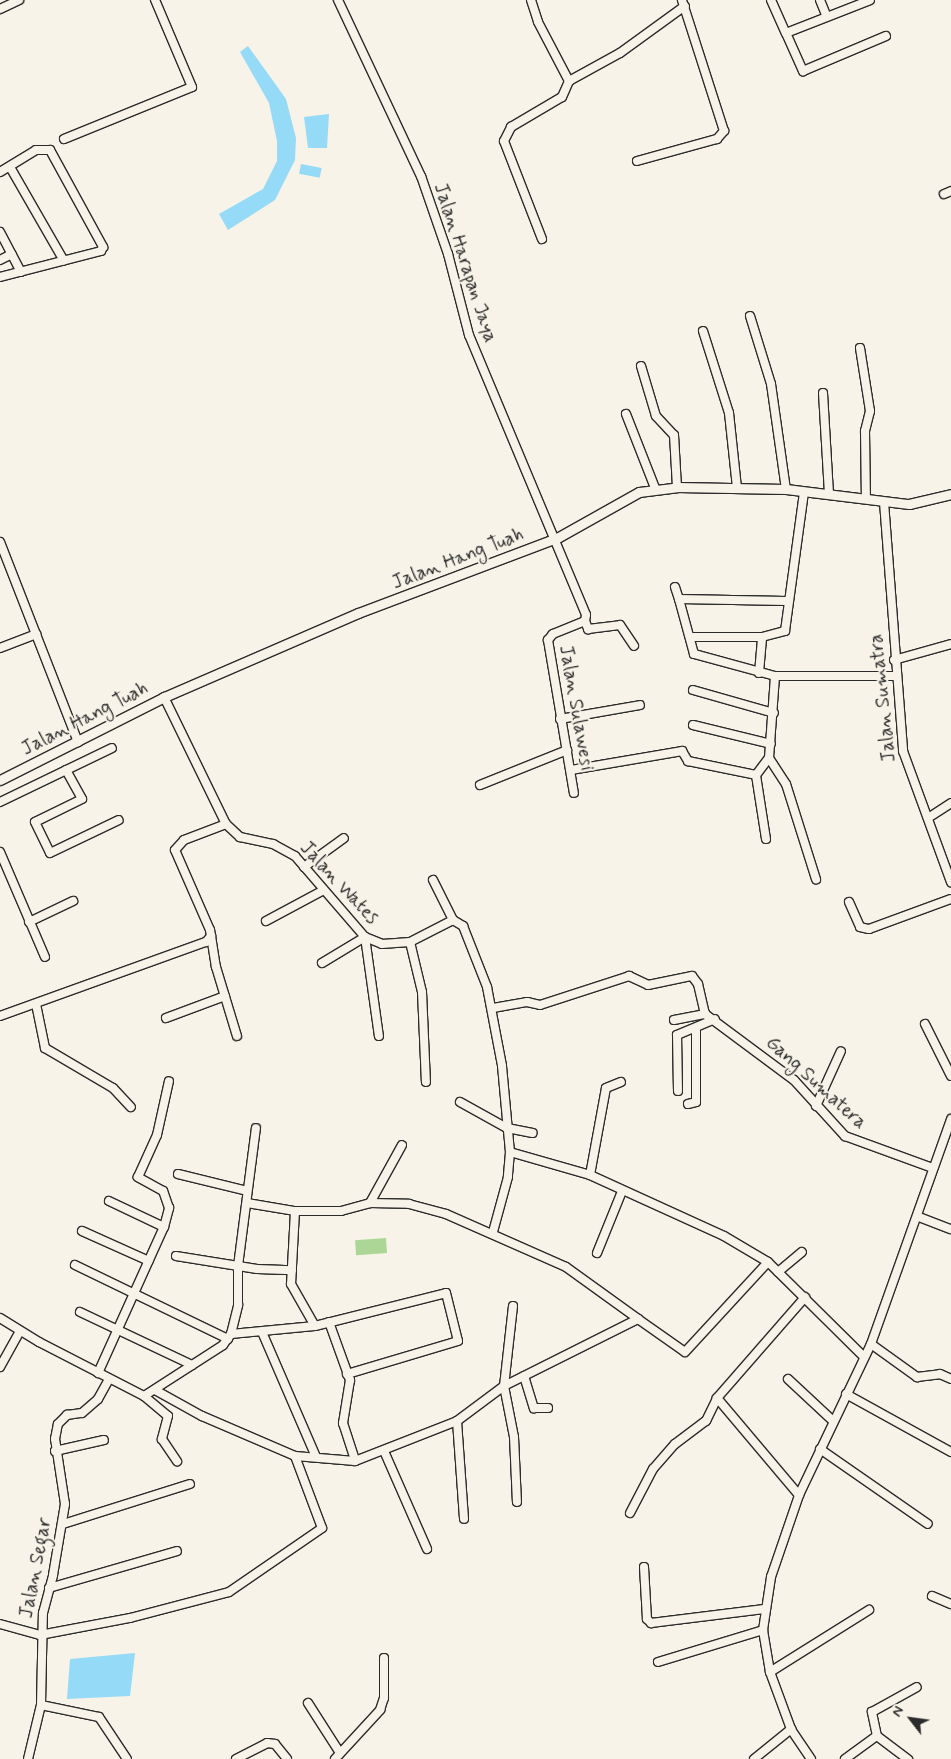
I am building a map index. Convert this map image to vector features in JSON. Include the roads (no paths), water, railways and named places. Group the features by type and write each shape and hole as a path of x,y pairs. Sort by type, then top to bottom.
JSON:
{"main road":[{"name":"Jalan Hang Tuah","path":"0,780 164,697 358,613 465,576 557,538 615,504 655,488 786,489 884,502 930,502 951,494"}],"street":[{"path":"0,8 18,0"},
{"path":"64,139 192,87 155,0"},
{"name":"Jalan Harapan Jaya","path":"338,0 421,176 448,254 469,335 557,538"},
{"path":"531,0 538,22 569,81"},
{"path":"771,0 803,71 886,36"},
{"path":"820,0 826,15"},
{"path":"786,32 826,15 870,0"},
{"path":"542,239 504,141 511,127 562,98 569,81 620,53 684,3 724,131 717,139 637,161"},
{"path":"0,172 36,150 50,150 103,247 100,251 0,277"},
{"path":"10,167 64,261"},
{"path":"0,232 21,272"},
{"path":"0,260 12,254"},
{"path":"750,316 770,384 786,489"},
{"path":"703,331 729,413 737,488"},
{"path":"860,348 870,411 865,431 866,499"},
{"path":"641,366 656,416 674,435 677,487"},
{"path":"823,393 829,495"},
{"path":"626,414 655,488"},
{"path":"691,637 762,637 784,631 786,601 804,492"},
{"name":"Jalan Sumatra","path":"884,502 895,676 908,773 928,818 951,882"},
{"name":"Jalan Sulawesi","path":"557,538 585,621 553,634 548,640 574,793"},
{"path":"0,542 78,742"},
{"path":"676,586 694,654 775,676 895,676"},
{"path":"679,599 786,601"},
{"path":"585,621 588,629 620,625 634,646"},
{"path":"0,648 36,634"},
{"path":"759,673 762,637"},
{"path":"894,660 951,644"},
{"path":"766,838 756,775 769,758 774,712 775,676"},
{"path":"694,690 774,712"},
{"name":"Jalan Wates","path":"164,697 226,824 240,837 288,850 365,937 382,944 410,942 453,920"},
{"path":"560,719 640,704"},
{"path":"693,725 771,744"},
{"path":"0,802 112,748"},
{"path":"480,785 567,750"},
{"path":"571,770 682,751 688,761 756,775"},
{"path":"769,758 786,784 816,879"},
{"path":"66,770 82,799 36,822 50,853 119,820"},
{"path":"928,818 951,803"},
{"path":"226,824 184,840 175,850 211,936 225,996 237,1036"},
{"path":"304,867 344,838"},
{"path":"0,852 46,957"},
{"path":"433,880 453,920 463,926 476,953 493,1008 510,1152 508,1177 493,1232"},
{"path":"266,921 322,890"},
{"path":"849,902 864,929 951,899"},
{"path":"30,922 73,901"},
{"path":"0,1016 206,942 211,936"},
{"path":"322,963 365,937 379,1036"},
{"path":"410,942 422,992 426,1082"},
{"path":"493,1008 527,1002 540,1009 629,976 648,985 688,975 697,980 705,1014 674,1020"},
{"path":"166,1018 225,996"},
{"path":"36,1004 45,1048 113,1088 132,1107"},
{"name":"Gang Sumatera","path":"705,1014 715,1019 794,1080 845,1136 860,1144 933,1168"},
{"path":"678,1091 677,1036 715,1019"},
{"path":"925,1024 951,1076"},
{"path":"688,1104 696,1102 696,1029"},
{"path":"816,1106 841,1051"},
{"path":"98,1373 164,1227 169,1208 166,1195 138,1177 156,1135 169,1081"},
{"path":"590,1175 606,1088 622,1082"},
{"path":"460,1102 508,1128 533,1133"},
{"path":"811,1759 791,1729 770,1672 763,1630 764,1609 799,1495 871,1344 919,1218 933,1168 951,1119"},
{"path":"144,1396 192,1365 229,1336 238,1305 238,1266 247,1203 246,1191 256,1128"},
{"path":"370,1203 402,1145"},
{"path":"510,1152 590,1175 724,1236 768,1262 864,1357"},
{"path":"178,1174 246,1191"},
{"path":"597,1253 622,1191"},
{"path":"109,1201 164,1227"},
{"path":"247,1203 296,1211 341,1211 370,1203 409,1204 493,1232 566,1267 685,1352 768,1262"},
{"path":"296,1211 291,1284 315,1326"},
{"path":"919,1218 951,1229"},
{"path":"82,1231 149,1261"},
{"path":"778,1272 802,1252"},
{"path":"176,1256 238,1266 292,1270"},
{"path":"75,1265 134,1295 229,1336 315,1326 446,1293 458,1341 348,1374"},
{"path":"630,1513 653,1469 675,1444 706,1421 717,1398 804,1297"},
{"path":"513,1306 504,1386 514,1437 517,1502"},
{"path":"80,1312 192,1365"},
{"path":"0,1318 20,1331 144,1396 168,1416 162,1439 177,1461"},
{"path":"155,1390 202,1416 295,1456 355,1461 457,1421 504,1386 638,1319"},
{"path":"329,1322 348,1374 343,1424 355,1461"},
{"path":"0,1367 20,1331"},
{"path":"262,1332 316,1458"},
{"path":"871,1344 917,1377 940,1374 951,1379"},
{"path":"524,1376 534,1408 548,1408"},
{"name":"Jalan Segar","path":"28,1759 41,1705 40,1635 63,1524 65,1504 54,1451 58,1424 67,1416 82,1413 98,1399 109,1379"},
{"path":"788,1379 833,1421"},
{"path":"846,1394 951,1452"},
{"path":"717,1398 799,1495"},
{"path":"457,1421 464,1519"},
{"path":"54,1451 104,1440"},
{"path":"820,1449 928,1524"},
{"path":"384,1450 427,1549"},
{"path":"0,1624 40,1635 130,1618 229,1592 322,1528 322,1521 295,1456"},
{"path":"63,1524 190,1484"},
{"path":"49,1588 177,1551"},
{"path":"644,1567 647,1620 651,1624 764,1609"},
{"path":"932,1596 951,1604"},
{"path":"770,1672 869,1610"},
{"path":"658,1662 763,1630"},
{"path":"308,1703 338,1756 380,1710 384,1698 384,1658"},
{"path":"908,1759 877,1736 872,1712 917,1687"},
{"path":"41,1705 99,1717 127,1759"},
{"path":"754,1759 791,1729"},
{"path":"845,1759 877,1736"},
{"path":"236,1759 267,1743 276,1744 287,1759"}],"water":[{"path":"248,46 286,99 296,138 295,160 275,200 228,230 219,214 263,189 277,161 277,141 269,103 240,52"},
{"path":"329,114 327,148 308,148 304,117"},
{"path":"301,164 322,168 320,178 299,174"},
{"path":"135,1653 130,1696 67,1699 70,1659"}]}
